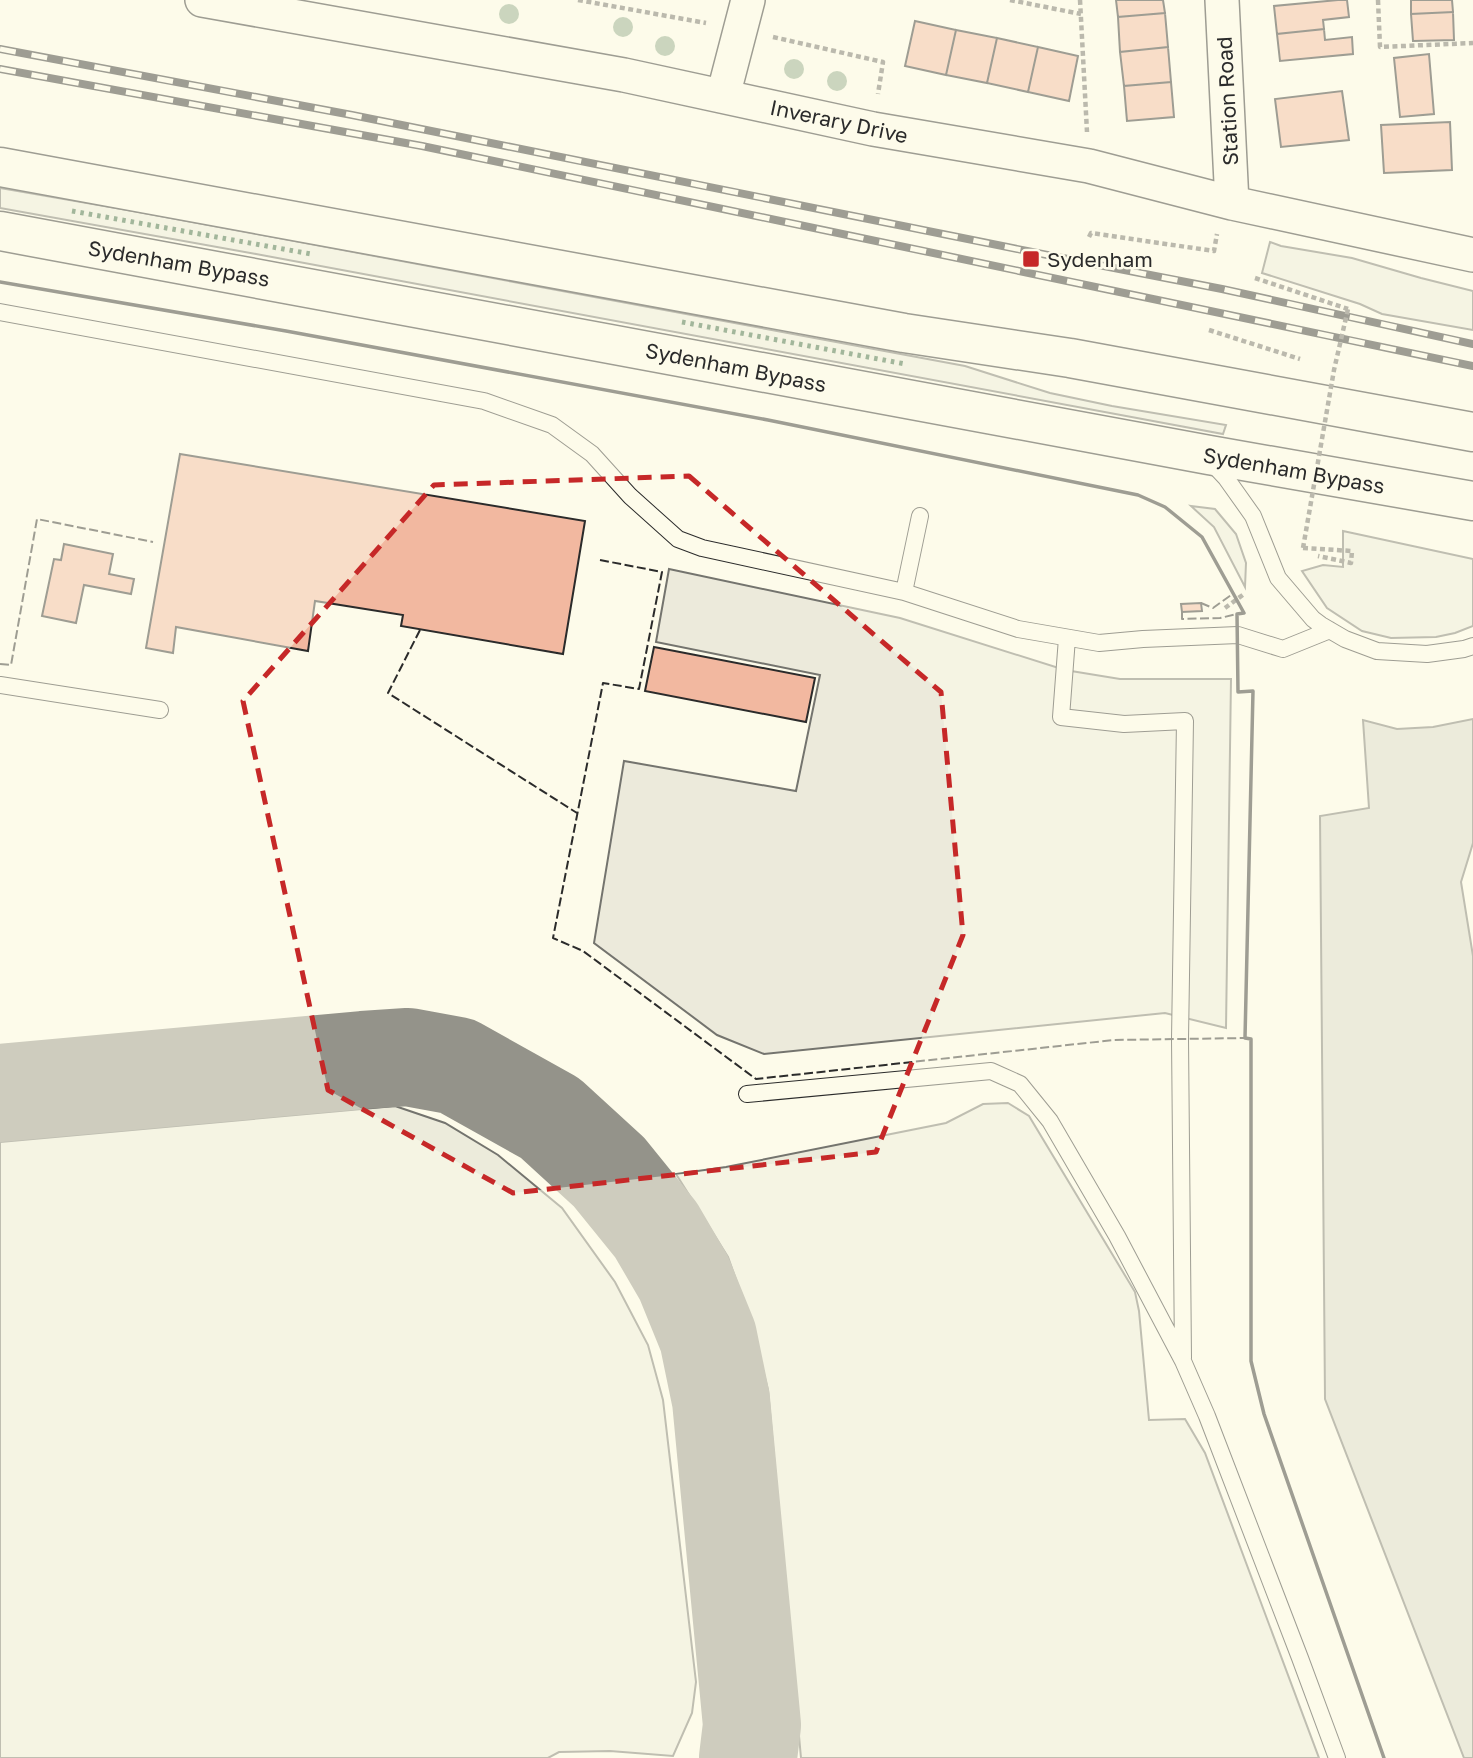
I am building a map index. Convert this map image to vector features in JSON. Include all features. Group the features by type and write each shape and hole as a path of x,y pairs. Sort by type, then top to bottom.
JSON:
{"highway":[{"path":"0,167 890,330 1070,358 1473,432"},
{"name":"Sydenham Bypass","path":"0,230 1473,501"}],"street":[{"name":"Inverary Drive","path":"202,0 624,75 873,129 1089,166 1229,217 1473,255"},
{"path":"723,96 748,0"},
{"name":"Station Road","path":"1222,0 1229,217"}],"lane":[{"path":"0,312 484,401 552,425 592,454 631,496 678,539 702,548 904,592 1018,629 1099,643 1238,635 1283,649 1330,631"},
{"path":"1202,453 1226,478 1253,516 1278,578 1312,619 1345,639 1377,651 1427,654 1473,646"},
{"path":"904,592 920,516"},
{"path":"1067,638 1061,717 1124,723 1185,722 1180,1039 1183,1361"},
{"path":"0,685 160,710"},
{"path":"747,1094 991,1071 1020,1084 1050,1122 1111,1225 1183,1361 1207,1416 1337,1758"}],"path":[{"path":"1010,0 1081,14"},
{"path":"1080,0 1089,166"},
{"path":"1378,0 1380,47 1473,43"},
{"path":"1089,237 1091,233 1214,251 1218,231 1229,217"},
{"path":"1255,278 1348,309 1303,548 1352,551 1351,563 1318,556"},
{"path":"1209,330 1310,362"},
{"path":"1322,366 1335,370"}],"highlighted area":[{"path":"689,476 941,692 963,935 876,1152 513,1193 328,1090 243,701 434,485"}],"shaded area":[{"path":"0,188 965,366 1050,393 1226,425 1223,434 0,208"},
{"path":"1270,242 1352,258 1473,291 1473,330 1382,314 1360,304 1262,273"},
{"path":"1191,506 1215,509 1236,534 1246,563 1245,587 1214,527"},
{"path":"1343,531 1473,559 1473,626 1436,637 1391,638 1362,631 1327,608 1302,571 1323,565 1343,567"},
{"path":"669,569 900,618 1065,670 1120,679 1231,679 1226,1028 1165,1013 764,1054 717,1035 594,943 624,761 796,791 820,675 656,642"},
{"path":"1473,719 1473,843 1461,882 1473,956 1473,1758 1464,1758 1325,1399 1320,816 1369,808 1363,720 1397,729 1433,727"},
{"path":"1008,1103 1029,1116 1135,1292 1149,1420 1185,1419 1205,1453 1319,1758 801,1758 768,1390 751,1322 728,1257 676,1174 726,1167 946,1123 983,1104"},
{"path":"395,1106 445,1123 498,1155 562,1208 615,1282 648,1345 663,1400 696,1682 692,1713 673,1756 610,1751 559,1752 548,1758 0,1758 0,1142"}],"building":[{"path":"1116,0 1163,0 1165,13 1118,17"},
{"path":"1347,0 1349,17 1323,20 1324,29 1277,34 1274,6"},
{"path":"1411,0 1452,0 1453,12 1411,14"},
{"path":"1453,12 1454,40 1413,41 1411,14"},
{"path":"1165,13 1168,47 1120,52 1118,17"},
{"path":"915,21 956,30 946,75 905,66"},
{"path":"1324,29 1325,40 1352,37 1353,54 1280,61 1277,34"},
{"path":"956,30 997,38 987,83 946,75"},
{"path":"997,38 1038,47 1028,92 987,83"},
{"path":"1038,47 1078,56 1069,101 1028,92"},
{"path":"1168,47 1171,82 1124,86 1120,52"},
{"path":"1429,54 1434,114 1400,117 1394,58"},
{"path":"1171,82 1174,117 1127,121 1124,86"},
{"path":"1342,91 1349,140 1281,147 1275,99"},
{"path":"1450,122 1452,170 1384,173 1381,125"},
{"path":"180,454 585,521 563,654 401,626 403,615 315,601 308,651 176,627 173,653 146,648"},
{"path":"64,544 113,554 109,574 134,579 131,594 84,585 76,623 42,616 54,559 61,560"},
{"path":"1201,603 1202,611 1182,612 1181,604"},
{"path":"654,647 815,678 806,722 645,691"}],"taxiway":[{"path":"0,1093 408,1057 457,1066 550,1118 609,1172 656,1230 684,1278 708,1337 721,1400 752,1725 748,1758"}],"railway":[{"path":"0,49 352,115 1222,289 1473,344"},
{"path":"0,69 422,146 1473,366"}],"hedge":[{"path":"72,211 311,254"},
{"path":"682,322 905,364"}],"fence":[{"path":"0,664 11,665 37,519 153,542"},
{"path":"600,560 662,572 639,689 603,683 553,938 583,951 756,1079 1114,1040 1245,1038"},
{"path":"1201,603 1213,608 1234,593"},
{"path":"1182,612 1182,619 1220,618 1237,614"},
{"path":"420,630 388,693 577,813"}],"wall":[{"path":"0,282 286,331 768,420 1138,495 1165,507 1202,537 1244,613 1237,614 1238,692 1253,691 1245,1038 1251,1039 1251,1361 1264,1414 1384,1758"}],"place":[{"name":"Sydenham","path":"1031,259"}]}
